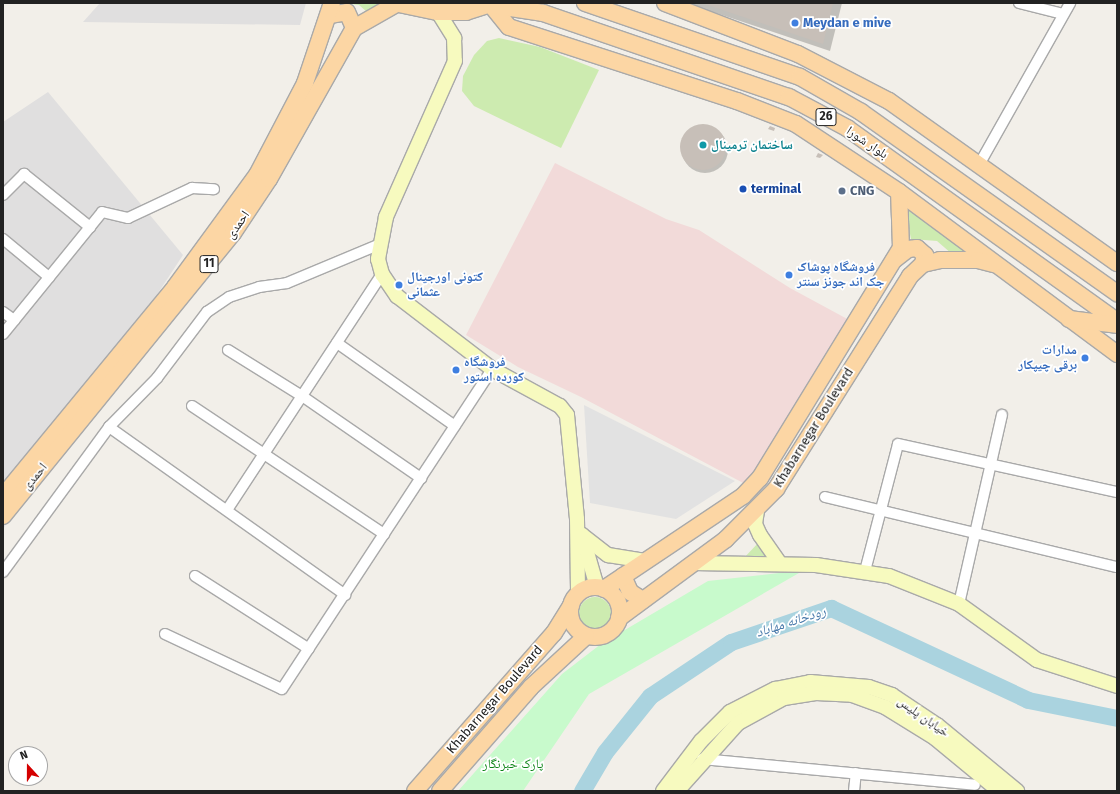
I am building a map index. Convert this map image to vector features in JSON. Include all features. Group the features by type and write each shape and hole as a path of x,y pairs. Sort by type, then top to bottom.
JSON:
{"main road":[{"name":"بلوار شورا","path":"585,3 800,77 867,116 1117,293"},
{"path":"331,9 347,12 354,28 395,4 438,12 466,12 492,4 509,27 643,69 782,117 899,192 1000,266 1065,319 1117,354"},
{"name":"بلوار شورا","path":"492,4 539,8 594,31 789,97 847,128 1117,321"},
{"path":"670,4 798,54 889,101 980,163 1117,263"},
{"name":"احمدی","path":"3,496 175,287 257,175 305,83 331,9"},
{"path":"438,12 454,38 455,61 441,100 408,160 378,245 382,274 396,296 492,369 560,406 567,415 577,519 574,626 586,636 606,634 619,618 615,598 601,588 577,519"},
{"name":"احمدی","path":"3,516 233,233 270,179 354,28"},
{"path":"594,31 643,69"},
{"name":"Khabarnegar Boulevard","path":"601,588 624,576 743,496 760,478 900,248 899,192"},
{"path":"892,262 908,248 917,248 925,255 923,264 958,258 1000,266"},
{"name":"Khabarnegar Boulevard","path":"619,618 693,563 757,511 776,489 902,288 923,264"},
{"path":"1065,319 1117,325"},
{"path":"757,511 755,524 760,535 780,564"},
{"path":"582,535 608,555 647,561"},
{"path":"693,563 780,564 865,571 889,576 959,604 1037,660 1117,686"},
{"path":"624,576 630,592 643,600"},
{"path":"574,600 601,588"},
{"name":"Khabarnegar Boulevard","path":"415,791 554,633 574,600"},
{"path":"554,633 565,637 573,648"},
{"name":"Khabarnegar Boulevard","path":"440,791 531,687 586,636"},
{"name":"خیابان پلیس","path":"663,791 701,741 776,689 810,682 869,686 910,705 1017,791"},
{"name":"خیابان پلیس","path":"677,791 734,717 784,698 816,693 852,695 885,707 935,738 1000,791"}],"street":[{"path":"1019,3 1064,14"},
{"path":"980,163 1070,3"},
{"path":"3,195 24,174 90,227"},
{"path":"3,334 90,227 105,211 128,218 192,188 214,189"},
{"path":"3,239 49,277"},
{"path":"3,572 109,427 157,378 207,312 229,298 259,287 287,283 378,245"},
{"path":"227,510 382,274"},
{"path":"3,312 14,320"},
{"path":"337,343 455,426"},
{"path":"228,350 302,396 421,478"},
{"path":"165,634 282,690 492,369"},
{"path":"192,406 265,453 384,534"},
{"path":"959,604 1002,415"},
{"path":"109,427 344,595"},
{"path":"865,571 898,444 991,462 1117,492"},
{"path":"824,497 1117,567"},
{"path":"195,576 309,649"},
{"path":"702,759 975,785"},
{"path":"854,791 856,773"}],"shaded area":[{"path":"100,3 306,3 300,25 83,22"},
{"path":"48,92 183,255 3,529 3,122"},
{"path":"555,163 666,219 699,230 790,288 851,321 747,485 581,397 518,367 466,335"},
{"path":"584,405 735,481 676,519 590,503"}],"green space":[{"path":"376,3 380,5 367,12 359,5 351,4"},
{"path":"499,38 540,47 599,70 561,148 474,106 462,91 463,76 474,55 487,41"},
{"path":"905,208 973,255 952,254 937,241 911,239"},
{"path":"760,541 772,561 742,560"},
{"name":"پارک خبرنگار","path":"779,573 799,573 589,694 523,791 458,791 562,674 601,644 708,581"},
{"path":"595,597 604,600 608,604 611,613 608,622 604,626 595,629 586,626 582,622 579,613 582,604 586,600"}],"building":[{"name":"Meydan e mive","path":"702,3 833,3 823,44"},
{"name":"ساختمان ترمینال","path":"703,124 716,128 722,134 726,147 722,160 716,166 703,170 690,166 684,160 680,147 684,134 690,128"},
{"path":"770,126 775,128 774,131 768,129"},
{"path":"818,153 823,155 820,158 816,157"}],"waterway":[{"name":"رودخانه مهاباد","path":"582,791 605,752 650,696 731,642 831,608 1028,700 1117,718"}],"place":[{"name":"Meydan e mive","path":"795,23"},
{"name":"ساختمان ترمینال","path":"703,145"},
{"name":"terminal","path":"743,189"},
{"name":"CNG","path":"842,191"},
{"name":"فروشگاه پوشاک جک اند جونز سنتر","path":"789,275"},
{"name":"کتونی اورجینال عثمانی","path":"399,285"},
{"name":"مدارات برقی چیپکار","path":"1085,358"},
{"name":"فروشگاه کورده استور","path":"456,370"}]}
